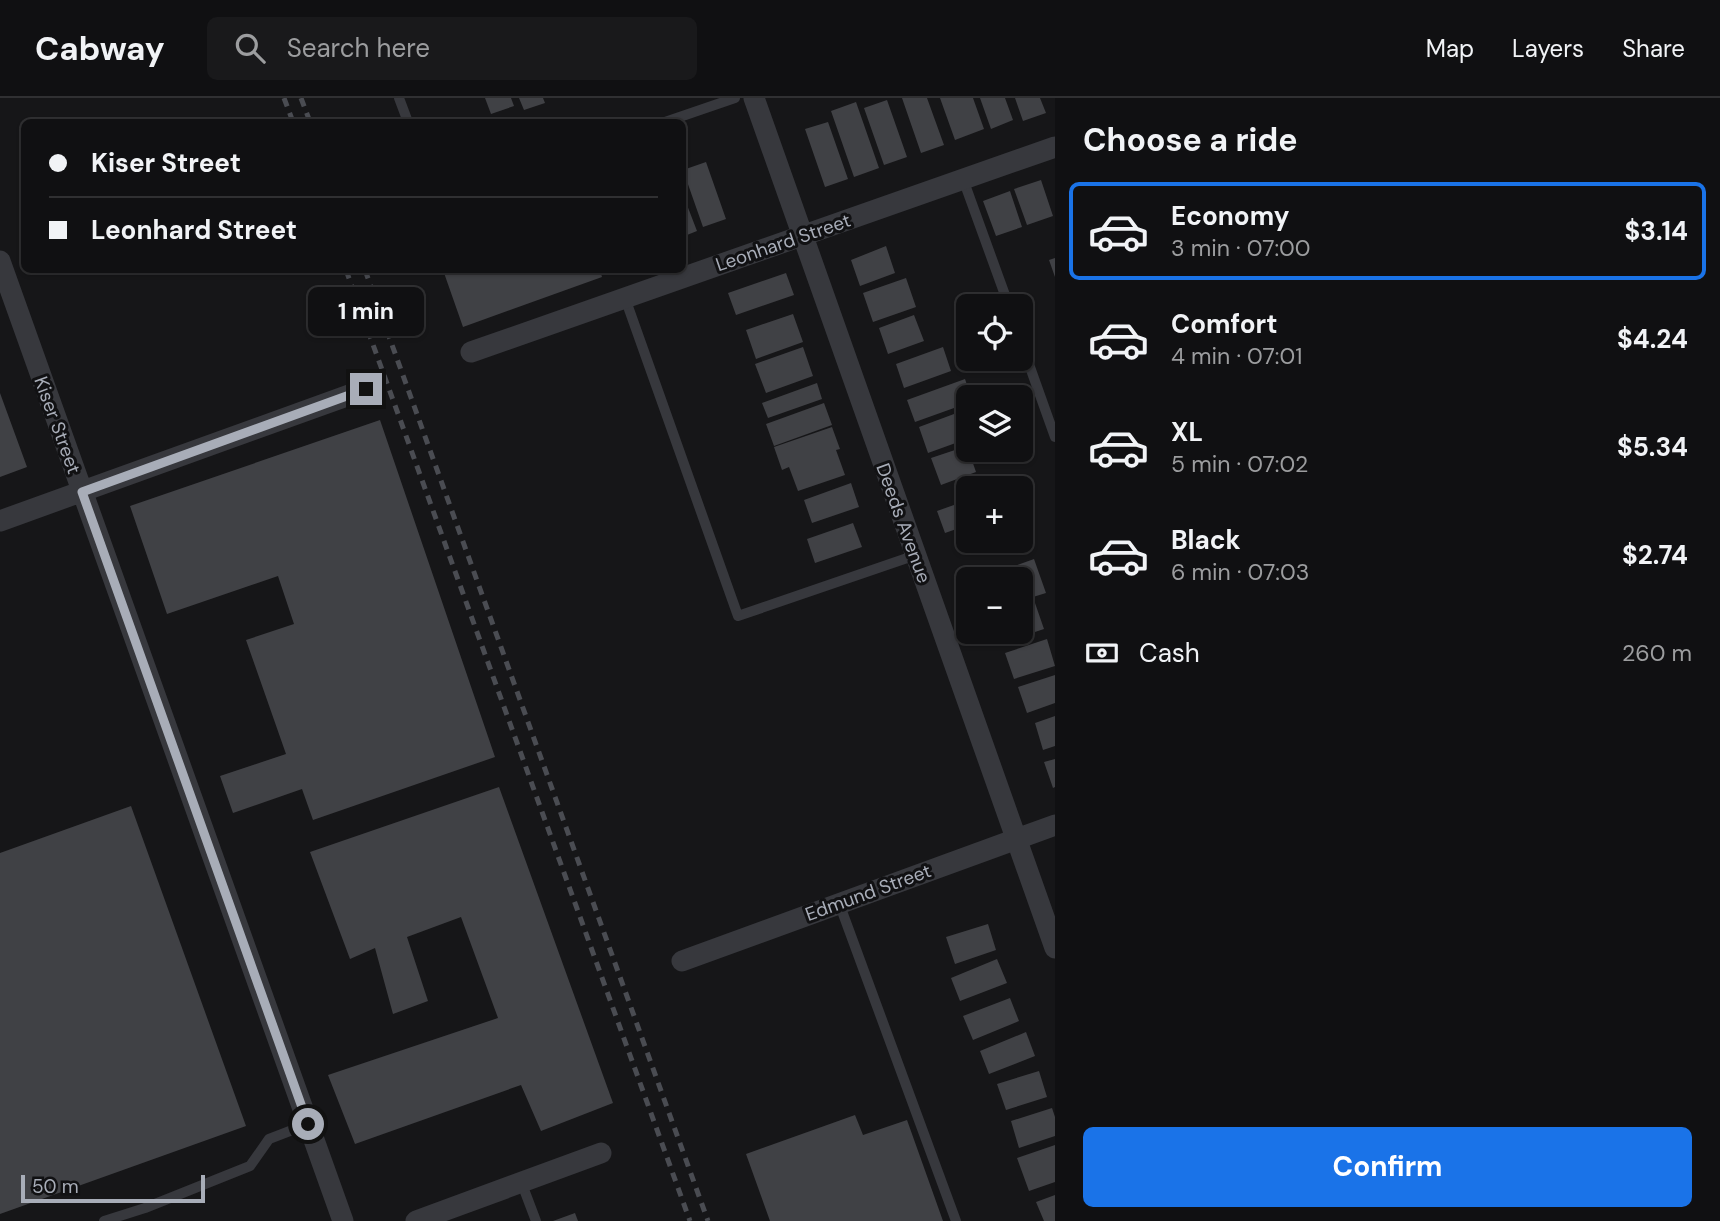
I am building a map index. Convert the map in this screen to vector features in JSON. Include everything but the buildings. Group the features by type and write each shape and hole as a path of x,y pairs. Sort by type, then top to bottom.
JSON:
{"street":[{"name":"Deeds Avenue","path":"754,98 1055,948"},
{"name":"Leonhard Street","path":"471,352 1055,147"},
{"name":"Kiser Street","path":"0,261 343,1221"},
{"path":"0,521 366,389"},
{"name":"Edmund Street","path":"682,961 1055,825"},
{"path":"416,1221 601,1153"}],"lane":[{"path":"399,98 407,119"},
{"path":"674,119 735,98"},
{"path":"963,179 1005,294"},
{"path":"625,298 738,616 916,555"},
{"path":"1031,371 1055,437"},
{"path":"839,902 956,1221"},
{"path":"104,1221 250,1167 269,1139 308,1124"},
{"path":"522,1184 536,1221"}],"railway":[{"path":"284,98 292,119"},
{"path":"301,98 309,119"},
{"path":"347,273 690,1221"},
{"path":"366,273 708,1221"}],"route":[{"path":"308,1124 82,492 366,389"}]}
